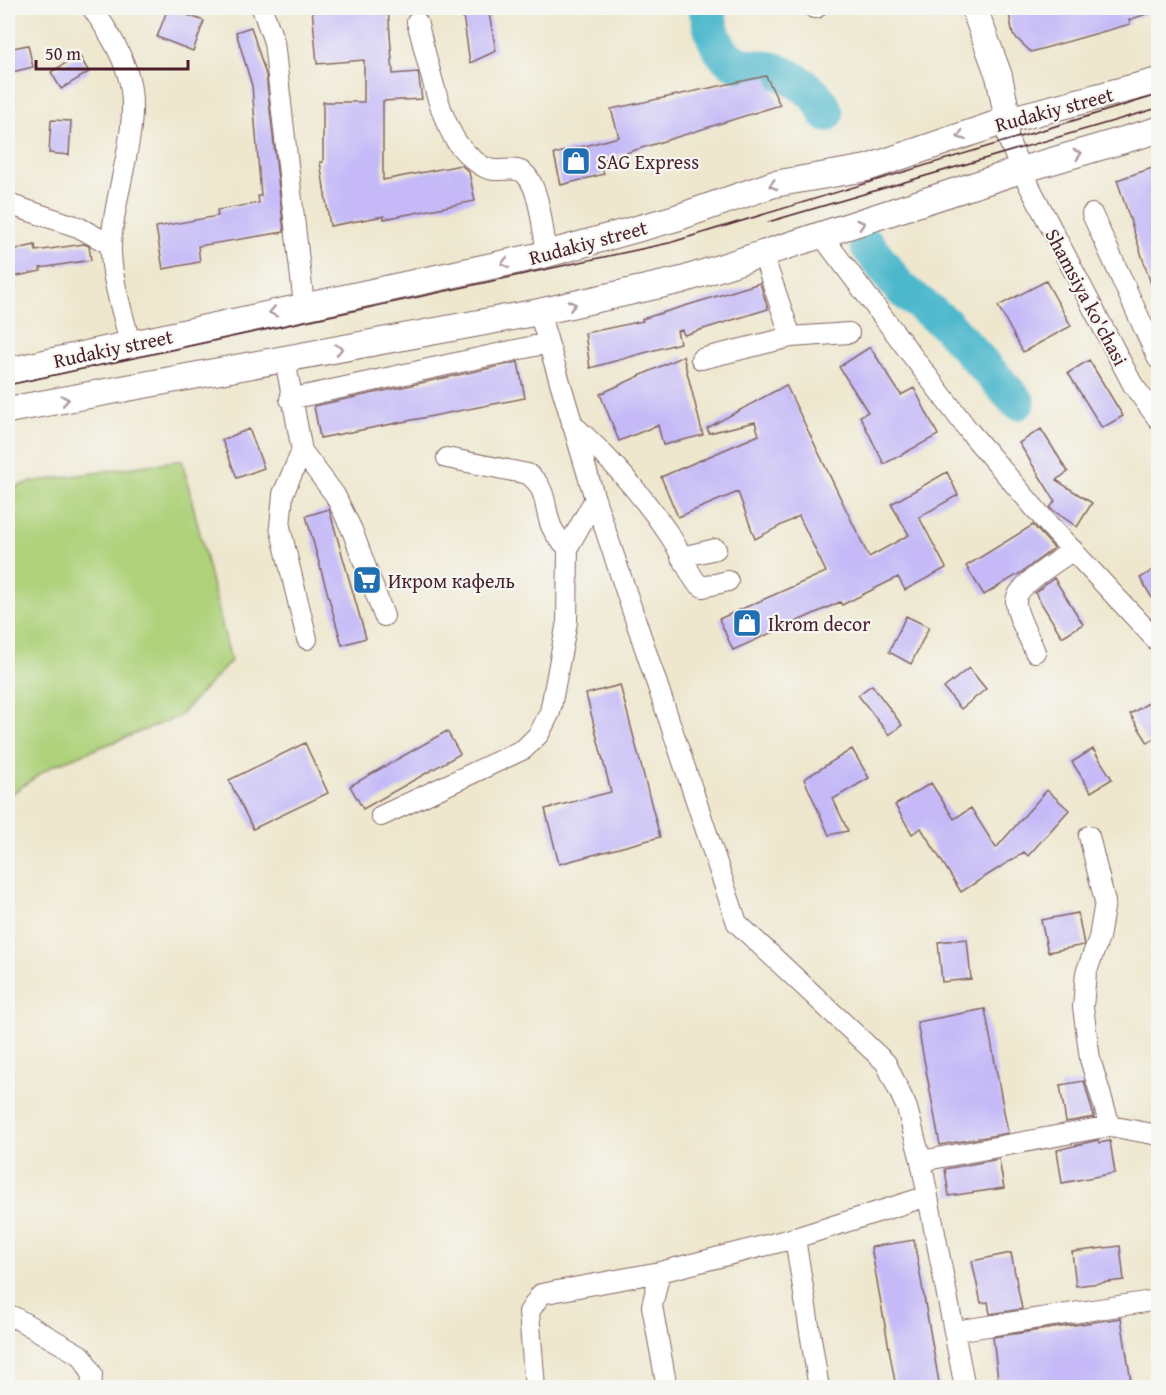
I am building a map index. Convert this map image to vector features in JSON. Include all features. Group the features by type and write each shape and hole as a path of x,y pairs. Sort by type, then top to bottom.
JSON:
{"main road":[{"path":"974,8 999,76 1008,120"},
{"name":"Rudakiy street","path":"8,371 547,254 676,218 774,184 867,168 1008,120 1158,81"},
{"name":"Rudakiy street","path":"8,410 539,312 682,280 1021,170 1158,130"}],"street":[{"path":"92,8 111,36 128,74 131,112 111,245 130,344"},
{"path":"262,8 274,42 304,305"},
{"path":"417,22 447,122 458,143 470,158 492,171 516,169 525,173 531,183 539,209 547,254"},
{"name":"Shamsiya ko'chasi","path":"1008,120 1008,139 1021,170 1133,385 1157,415"},
{"path":"8,204 78,227 111,245"},
{"path":"1092,214 1158,359"},
{"path":"822,236 969,431 1073,550 1158,642"},
{"path":"763,255 791,337"},
{"path":"539,312 595,499 737,923 886,1063 907,1108 921,1161 965,1388"},
{"path":"701,359 791,337 849,333"},
{"path":"290,399 548,343"},
{"path":"285,359 290,399 302,451 335,495 352,530 384,616"},
{"path":"572,424 612,460 669,535 696,582 703,587 728,580"},
{"path":"302,451 283,494 280,527 307,639"},
{"path":"447,458 528,474 538,481 543,489 548,523 555,537 568,547"},
{"path":"381,816 524,749 539,734 550,712 567,622 568,547 595,499"},
{"path":"681,556 716,549"},
{"path":"1035,652 1016,604 1017,595 1023,587 1073,550"},
{"path":"1089,836 1105,902 1099,939 1086,973 1083,1007 1090,1059 1110,1126"},
{"path":"921,1161 1110,1126 1158,1136"},
{"path":"535,1388 528,1312 541,1294 660,1272 795,1238 928,1196"},
{"path":"795,1238 819,1388"},
{"path":"660,1272 652,1306 667,1388"},
{"path":"955,1331 1158,1300"},
{"path":"8,1319 14,1317 82,1356 92,1374 91,1388"}],"green space":[{"path":"182,460 231,661 178,717 52,766 8,796 8,489 31,482"}],"building":[{"path":"168,8 204,21 193,51 157,37"},
{"path":"312,8 388,8 393,74 418,72 422,99 383,101 383,180 461,165 469,172 475,201 384,219 384,216 330,226 320,162 323,162 323,102 364,102 364,60 317,64"},
{"path":"462,8 488,8 496,51 470,63"},
{"path":"1008,8 1158,8 1158,10 1129,20 1130,24 1031,52 1013,35"},
{"path":"251,27 266,75 284,232 198,246 200,262 163,269 156,227 218,216 217,210 259,203 258,196 261,196 252,86 236,32"},
{"path":"28,45 33,67 8,73 8,49"},
{"path":"79,55 89,72 61,89 51,72"},
{"path":"766,76 780,105 600,161 604,174 561,185 554,154 619,137 611,109"},
{"path":"51,120 71,121 69,155 49,153"},
{"path":"1158,166 1158,296 1155,296 1117,180"},
{"path":"84,244 89,246 91,260 40,268 41,271 8,278 8,251 35,245 36,251"},
{"path":"1046,281 1071,326 1023,352 998,306"},
{"path":"760,283 768,309 684,335 682,330 677,331 680,343 590,368 585,333 643,321 642,319"},
{"path":"870,347 901,395 914,388 938,435 884,464 860,416 868,412 839,367"},
{"path":"683,356 703,435 663,445 658,425 619,441 600,394"},
{"path":"1089,360 1123,416 1102,428 1068,373"},
{"path":"518,362 525,398 320,438 314,406"},
{"path":"786,385 869,557 909,535 891,504 947,472 958,495 919,517 946,568 905,590 898,577 842,605 840,602 733,650 719,619 826,572 799,516 755,539 738,492 678,517 661,477 759,435 755,422 709,433 707,428"},
{"path":"249,429 264,468 237,478 222,440"},
{"path":"1041,429 1068,472 1056,480 1092,503 1077,527 1050,508 1055,501 1019,443"},
{"path":"329,509 366,638 342,645 306,516"},
{"path":"1033,525 1054,548 1022,572 984,595 966,566"},
{"path":"1158,567 1158,608 1140,578"},
{"path":"1054,578 1083,624 1062,637 1035,593"},
{"path":"906,616 929,627 911,664 889,652"},
{"path":"969,668 986,689 961,709 944,688"},
{"path":"620,685 660,837 559,864 545,809 611,792 586,694"},
{"path":"872,685 902,725 889,735 858,695"},
{"path":"1158,697 1158,736 1148,743 1130,714"},
{"path":"447,731 460,754 363,809 350,786"},
{"path":"305,743 328,793 253,829 229,780"},
{"path":"852,749 869,778 833,799 848,831 829,835 804,779"},
{"path":"1093,749 1112,779 1091,792 1072,762"},
{"path":"931,783 954,819 971,808 996,848 1047,790 1069,810 1028,856 1024,852 961,892 921,828 912,834 895,805"},
{"path":"1078,913 1084,945 1048,952 1041,920"},
{"path":"967,939 971,979 942,982 938,942"},
{"path":"985,1009 1008,1133 940,1145 917,1022"},
{"path":"1084,1081 1094,1117 1066,1122 1060,1085"},
{"path":"1098,1140 1099,1143 1110,1141 1115,1173 1062,1183 1057,1150"},
{"path":"999,1159 1004,1188 949,1196 945,1169"},
{"path":"914,1240 940,1388 896,1388 871,1247"},
{"path":"1120,1246 1124,1280 1076,1286 1072,1252"},
{"path":"1011,1253 1022,1309 990,1314 988,1302 981,1303 972,1261"},
{"path":"1121,1318 1132,1388 999,1388 993,1337"}],"waterway":[{"path":"706,8 716,41 728,58 742,65 777,71 794,79 811,92 823,106 826,114"},
{"path":"868,246 899,287 947,325 1017,402"}],"tram line":[{"path":"8,385 669,243 1158,95"},
{"path":"768,222 1158,108"}],"place":[{"name":"SAG Express","path":"576,161"},
{"name":"Икром кафель","path":"367,580"},
{"name":"Ikrom decor","path":"747,623"}]}
